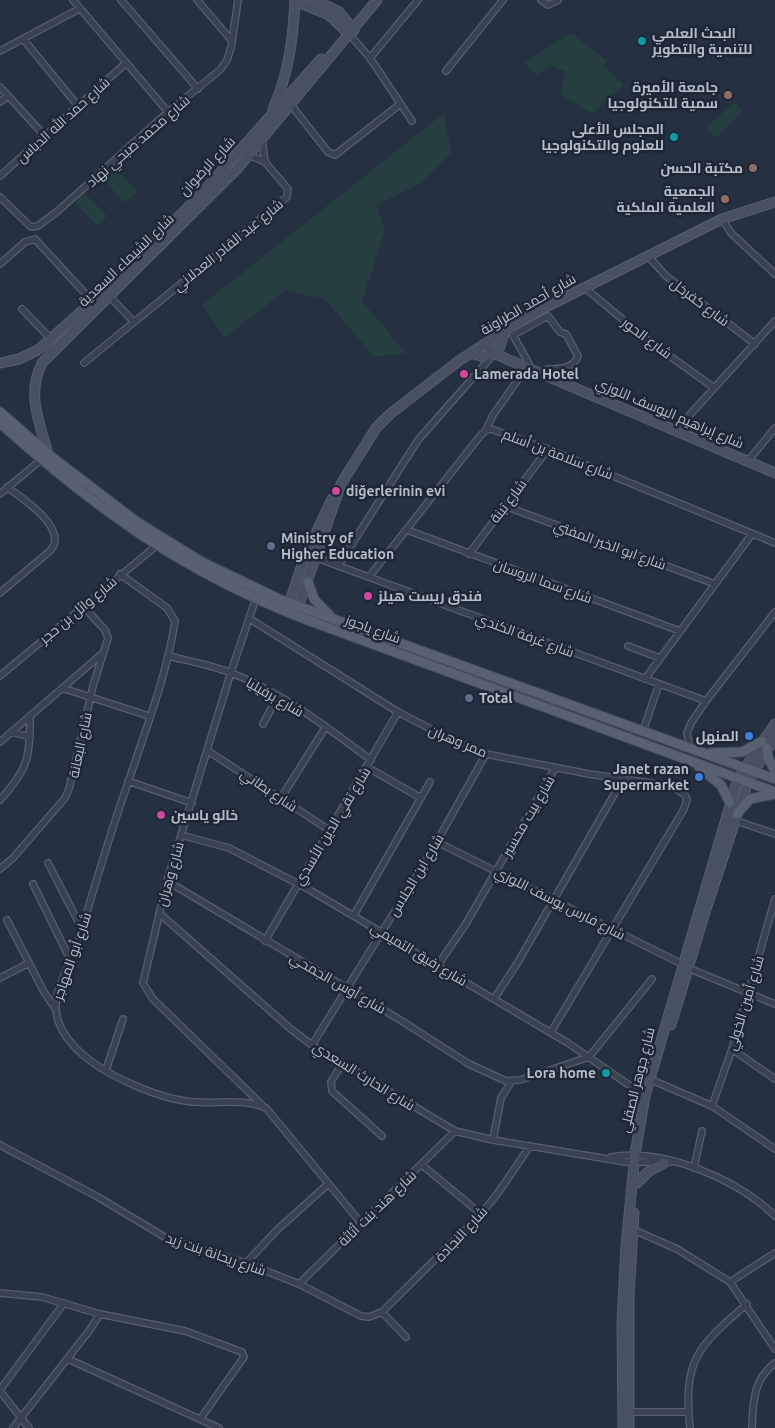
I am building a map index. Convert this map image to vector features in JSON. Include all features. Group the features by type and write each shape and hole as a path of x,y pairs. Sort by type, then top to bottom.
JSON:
{"main road":[{"name":"شارع ياجوز","path":"0,412 94,503 156,546 217,580 256,598 292,609 775,793"},
{"name":"شارع ياجوز","path":"0,423 12,434 136,522 176,547 292,609 332,618 775,779"},
{"path":"0,430 12,434"},
{"path":"308,582 314,599 332,618"},
{"path":"701,753 742,752 765,744 768,757 775,771"},
{"path":"684,758 715,778 730,803"},
{"path":"735,817 750,799 775,793"}],"street":[{"path":"73,0 168,112"},
{"path":"122,0 198,89"},
{"path":"196,0 232,41"},
{"name":"شارع محمد صبحي نهاد","path":"0,197 25,224 38,226 168,112 224,66 232,41 238,0"},
{"path":"315,0 326,9"},
{"name":"شارع الرضوان","path":"206,195 269,119 351,32 372,0"},
{"name":"شارع الرضوان","path":"291,105 377,0"},
{"path":"370,58 418,0"},
{"path":"446,71 503,0"},
{"path":"541,0 548,5 558,0"},
{"path":"269,119 284,86 291,57 298,1 339,12 399,105 412,121"},
{"path":"0,51 24,40 79,9"},
{"path":"24,40 78,106"},
{"name":"شارع حمد الله الدباس","path":"0,176 126,63"},
{"path":"0,87 44,135"},
{"path":"0,102 8,96"},
{"path":"291,105 328,152 335,155 399,105"},
{"name":"شارع الشيماء السعدية","path":"45,457 36,415 34,395 38,371 46,358 110,296 206,195 249,155 291,105"},
{"path":"262,139 265,162"},
{"name":"شارع عبد القادر العدلاني","path":"84,363 287,197 288,189 265,162 249,155"},
{"name":"شارع أحمد الطراونة","path":"292,609 304,559 326,510 360,453 384,419 471,353 528,316 722,219 775,202"},
{"name":"شارع الرضوان","path":"51,339 191,211"},
{"path":"722,219 731,234 775,274"},
{"path":"0,264 25,242 35,239 92,301"},
{"name":"شارع كفرخل","path":"648,256 666,276 755,344"},
{"name":"شارع الحور","path":"584,287 646,339 713,387"},
{"path":"110,296 133,321"},
{"path":"0,362 19,359 38,350 51,339 22,309"},
{"path":"486,430 492,415 527,368 529,362 513,335 548,316 560,332 566,334 577,352 578,359 560,370 547,369 541,374"},
{"path":"676,430 713,387 775,321"},
{"path":"338,566 424,432 497,354 506,330"},
{"name":"شارع إبراهيم اليوسف اللوزي","path":"487,343 497,354 527,368 775,473"},
{"path":"38,350 46,358"},
{"path":"471,353 480,356 497,354"},
{"path":"748,461 775,428"},
{"name":"شارع سلامة بن أسلم","path":"369,577 486,430 499,430 548,449 775,543"},
{"name":"شارع تبنة","path":"468,554 548,449"},
{"path":"0,494 45,457"},
{"path":"0,593 50,550 56,542 56,537 46,521 7,487"},
{"name":"شارع أحمد الطراونة","path":"292,609 308,582 339,489"},
{"name":"شارع ابو الخير المفتي","path":"505,506 715,584"},
{"name":"شارع سما الروسان","path":"406,530 680,631"},
{"path":"645,678 752,534"},
{"name":"شارع وائل بن حجر","path":"0,676 120,574 156,546"},
{"name":"شارع غرفة الكندي","path":"316,558 706,701"},
{"name":"شارع أبو المهاجر","path":"120,574 167,608 175,620 168,656 82,929 57,996 55,1008 60,1026 70,1042 88,1060 106,1070 175,1100 245,1103 266,1108"},
{"name":"شارع وهران","path":"256,598 166,881 143,975 145,990 266,1108"},
{"name":"شارع البعانة","path":"0,869 13,858 65,798 72,780 90,698 107,643 107,634 83,606"},
{"path":"690,748 687,738 688,728 706,701 775,612"},
{"name":"ممر وهران","path":"250,619 398,712 448,738 486,754 555,768 671,786 681,791 686,800 684,809 612,930"},
{"path":"628,646 660,658"},
{"path":"0,742 103,653"},
{"name":"شارع برفيليا","path":"168,656 231,672 278,696 371,760"},
{"path":"643,731 659,684"},
{"path":"62,688 149,716"},
{"path":"263,724 278,696"},
{"name":"شارع تقي الدين الأسدي","path":"266,941 398,712"},
{"path":"0,800 25,767 28,758 30,717"},
{"path":"765,744 775,724"},
{"path":"281,798 325,728"},
{"path":"12,732 30,737"},
{"path":"765,744 775,736"},
{"name":"شارع جوهر الصقلي","path":"623,1428 637,1159 654,1081 730,803 738,778 744,767 765,744"},
{"name":"شارع جوهر الصقلي","path":"629,1428 625,1412 623,1286 645,1096 685,966 735,817 765,744"},
{"name":"شارع بطاني","path":"208,751 329,830"},
{"name":"شارع ابن الجلاس","path":"312,1045 437,842 486,754"},
{"path":"367,767 421,798"},
{"name":"شارع بيت محسير","path":"438,965 467,922 555,768"},
{"path":"494,999 623,779"},
{"path":"128,781 192,803"},
{"path":"354,915 430,782"},
{"path":"735,817 775,834"},
{"name":"شارع رفيق التميمي","path":"181,835 230,848 354,915 551,1032 589,1056 645,1096"},
{"name":"شارع فارس يوسف اللوزي","path":"437,842 685,966 775,1004"},
{"path":"48,863 82,929"},
{"name":"شارع أوس الجمحي","path":"166,881 469,1064 492,1076 511,1082"},
{"path":"33,884 71,961"},
{"name":"شارع أمين الخولي","path":"712,1106 732,1049 748,991 772,925 775,898"},
{"name":"شارع الحارث السعدي","path":"158,913 292,1030 312,1045 455,1131 530,1146 694,1168 731,1184 775,1216"},
{"path":"7,920 44,992 55,1008"},
{"path":"551,1032 612,930"},
{"path":"0,978 29,963"},
{"path":"493,1140 500,1103 511,1082 589,1056 652,979"},
{"path":"106,1070 123,1019"},
{"path":"732,1049 775,1080"},
{"path":"342,1064 331,1082 332,1092 382,1136"},
{"path":"654,1081 712,1106 775,1149"},
{"path":"266,1108 361,1223"},
{"name":"شارع هند بنت أثاثة","path":"299,1284 455,1131"},
{"path":"694,1168 702,1132"},
{"name":"شارع ريحانة بنت زيد","path":"0,1145 98,1197 168,1239 246,1263 299,1284 361,1316 382,1312"},
{"name":"شارع النجادة","path":"382,1312 481,1214 498,1193 530,1146"},
{"path":"637,1183 648,1172 668,1163"},
{"path":"422,1165 481,1214"},
{"path":"246,1263 327,1184"},
{"path":"634,1230 677,1249 730,1282 773,1340 775,1349"},
{"path":"730,1282 775,1253"},
{"path":"0,1293 20,1294 64,1302 100,1314 185,1331 242,1352 244,1357 201,1418"},
{"path":"29,1428 0,1390 64,1302"},
{"path":"690,1428 688,1380 697,1354 709,1338 747,1304"},
{"path":"382,1312 406,1336"},
{"path":"13,1428 68,1359 100,1314"},
{"path":"68,1359 201,1418 219,1428"},
{"path":"752,1428 753,1398 756,1384 775,1363"},
{"path":"625,1412 688,1412"}],"green space":[{"path":"571,33 607,61 603,66 624,85 592,113 561,95 565,71 549,65 537,76 524,63"},
{"path":"734,102 743,112 715,138 706,128"},
{"path":"444,113 451,153 421,183 377,205 385,231 362,301 406,353 374,357 326,300 286,290 225,338 202,305"},
{"path":"115,168 137,192 125,203 103,179"},
{"path":"84,193 107,216 98,226 75,203"}],"place":[{"name":"البحث العلمي للتنمية والتطوير","path":"642,41"},
{"name":"جامعة الأميرة سمية للتكنولوجيا","path":"728,95"},
{"name":"المجلس الأعلى للعلوم والتكنولوجيا","path":"674,137"},
{"name":"مكتبة الحسن","path":"753,168"},
{"name":"الجمعية العلمية الملكية","path":"725,199"},
{"name":"Lamerada Hotel","path":"464,374"},
{"name":"diğerlerinin evi","path":"336,491"},
{"name":"Ministry of Higher Education","path":"271,546"},
{"name":"فندق ريست هيلز","path":"368,596"},
{"name":"Total","path":"469,698"},
{"name":"المنهل","path":"749,736"},
{"name":"Janet razan Supermarket","path":"699,777"},
{"name":"خالو ياسين","path":"161,815"},
{"name":"Lora home","path":"606,1073"}]}
